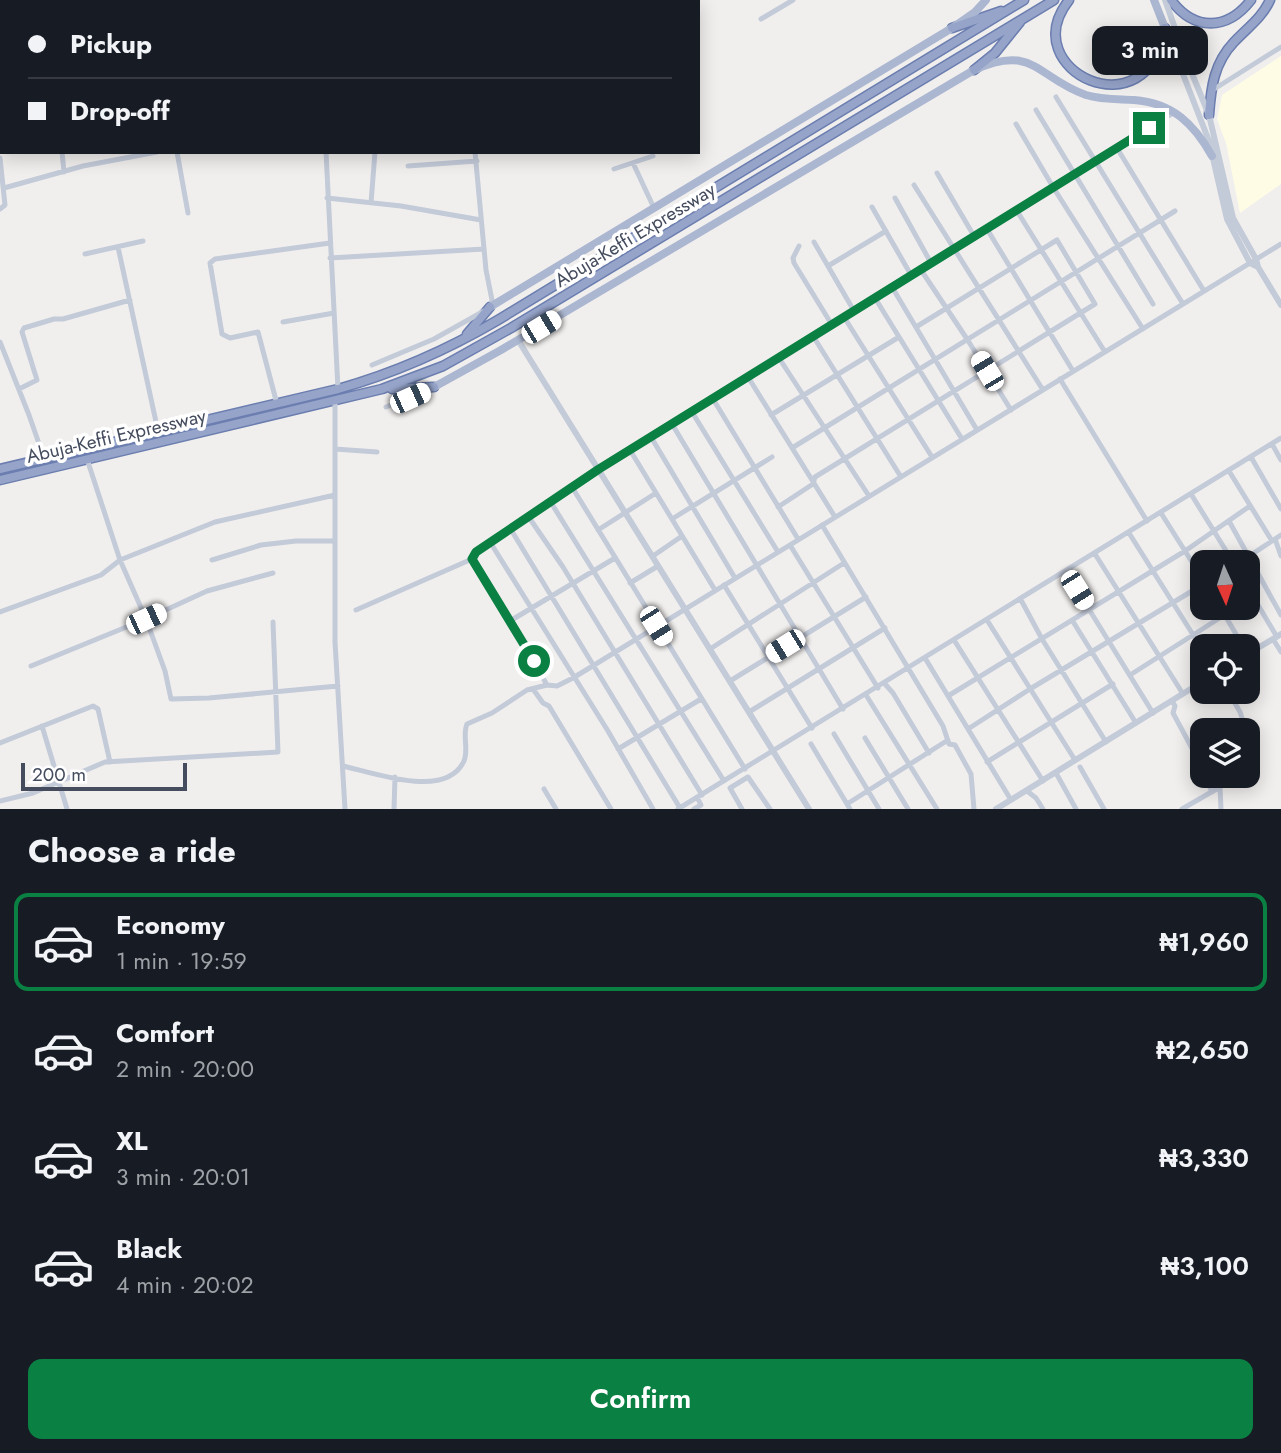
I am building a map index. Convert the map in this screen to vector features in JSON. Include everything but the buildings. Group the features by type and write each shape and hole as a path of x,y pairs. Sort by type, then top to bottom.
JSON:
{"highway":[{"name":"Abuja-Keffi Expressway","path":"0,469 338,389 411,365 456,343 1024,0"},
{"name":"Abuja-Keffi Expressway","path":"0,480 335,401 430,372 469,352 1054,0"},
{"path":"1069,0 1059,18 1056,32 1058,47 1072,70 1096,84 1105,86 1124,83 1147,70 1160,49 1165,28"},
{"path":"1171,0 1183,15 1203,23 1226,20 1244,9 1251,0"},
{"path":"1209,114 1215,73 1226,52 1258,20 1270,0"},
{"path":"952,29 1010,9"},
{"path":"974,70 1000,48 1022,19"},
{"path":"456,343 492,306"},
{"path":"382,388 434,387"}],"main road":[{"name":"Abuja-Keffi Expressway","path":"492,306 952,29 986,0"},
{"path":"1154,0 1165,28"},
{"name":"Abuja-Keffi Expressway","path":"434,387 974,70 999,60 1022,61 1038,66 1082,93 1099,98 1149,102 1175,112"},
{"path":"1175,112 1190,122 1212,156"}],"street":[{"path":"761,19 793,0"},
{"path":"1165,0 1209,114 1231,210 1255,263"},
{"path":"1165,28 1204,128 1227,219 1281,305"},
{"path":"1211,91 1281,48"},
{"path":"1056,97 1183,304"},
{"path":"1036,110 1153,304"},
{"path":"356,610 472,559 476,552 490,542 599,469 1175,112"},
{"path":"1016,124 1143,329"},
{"path":"1117,148 1204,291"},
{"path":"62,154 64,172"},
{"path":"177,154 187,213"},
{"path":"326,154 338,389"},
{"path":"371,203 375,154"},
{"path":"372,365 434,339 492,306 475,154"},
{"path":"4,188 119,155"},
{"path":"614,169 653,156"},
{"path":"0,158 5,205 0,209"},
{"path":"408,166 477,161"},
{"path":"633,163 654,208"},
{"path":"937,173 974,236"},
{"path":"914,185 1043,390"},
{"path":"327,198 422,209 481,220"},
{"path":"895,198 931,263"},
{"path":"872,207 911,275"},
{"path":"1017,211 1105,352"},
{"path":"792,448 1175,211"},
{"path":"987,229 1073,371"},
{"path":"828,267 886,230"},
{"path":"778,507 813,484 815,477 1095,304 1058,240 916,327"},
{"path":"85,254 143,241"},
{"path":"814,242 854,311"},
{"path":"277,404 258,332 230,338 222,334 211,263 215,258 330,243"},
{"path":"343,766 425,783 459,771 466,757 467,723 492,713 533,689 547,685 557,686 573,678 1204,291 1255,263 1281,244"},
{"path":"799,246 793,258 794,263 832,324"},
{"path":"118,247 158,431"},
{"path":"330,258 484,249"},
{"path":"921,270 1010,410"},
{"path":"892,287 977,430"},
{"path":"875,298 962,439"},
{"path":"19,389 37,380 23,328 130,300"},
{"path":"283,322 334,313"},
{"path":"844,317 932,457"},
{"path":"814,336 901,477"},
{"path":"771,415 899,337"},
{"path":"518,340 809,809"},
{"path":"0,342 44,458"},
{"path":"779,358 869,496"},
{"path":"748,377 835,517"},
{"path":"1060,379 1147,521"},
{"path":"386,407 434,387"},
{"path":"713,398 798,540"},
{"path":"335,401 335,642 345,809"},
{"path":"692,412 778,552"},
{"path":"672,424 843,709"},
{"path":"651,437 735,578"},
{"path":"510,528 679,808 885,684 1281,438"},
{"path":"1272,444 1281,460"},
{"path":"335,449 377,452"},
{"path":"630,450 715,590"},
{"path":"672,519 772,457"},
{"path":"1251,457 1281,509"},
{"path":"87,459 120,560 165,671 171,699 338,686"},
{"path":"1229,471 1250,506 1276,539 1281,556"},
{"path":"572,487 745,769"},
{"path":"598,530 656,493"},
{"path":"1191,494 1226,550"},
{"path":"0,612 101,575 120,560 215,522 335,495"},
{"path":"551,501 724,781"},
{"path":"948,696 1185,551 1250,506"},
{"path":"1161,513 1190,559"},
{"path":"528,516 573,583 659,723 699,796 701,805 694,809"},
{"path":"1229,521 1247,550"},
{"path":"822,525 943,726 949,744 955,745 968,766 974,809"},
{"path":"1129,533 1192,634"},
{"path":"653,556 682,537"},
{"path":"1258,550 1276,539"},
{"path":"212,560 261,545 296,541 335,541"},
{"path":"490,542 653,809"},
{"path":"790,545 878,688"},
{"path":"1095,554 1183,694"},
{"path":"510,621 615,558"},
{"path":"472,559 547,685"},
{"path":"710,649 844,563"},
{"path":"630,583 658,566"},
{"path":"1066,572 1153,713"},
{"path":"31,666 146,619 206,591 273,573"},
{"path":"1260,574 1281,614"},
{"path":"724,585 812,728"},
{"path":"968,729 1190,592"},
{"path":"730,681 866,597"},
{"path":"1021,600 1106,742"},
{"path":"1260,613 1277,637 1281,652"},
{"path":"988,620 1104,809"},
{"path":"1072,620 1136,723"},
{"path":"1195,634 1217,620"},
{"path":"0,801 59,782 101,763 276,754 279,750 273,622"},
{"path":"749,712 884,628"},
{"path":"1130,675 1190,637"},
{"path":"1260,647 1277,637"},
{"path":"954,640 1043,781"},
{"path":"925,658 1011,800"},
{"path":"885,684 929,752"},
{"path":"987,761 1113,684"},
{"path":"533,689 538,698 549,706 611,809"},
{"path":"996,809 1005,807 1027,790 1077,764 1106,742 1190,690"},
{"path":"866,695 937,809"},
{"path":"618,749 701,699"},
{"path":"1172,701 1175,706 1173,713 1190,745"},
{"path":"0,743 96,707 110,762"},
{"path":"42,726 67,809"},
{"path":"834,734 879,809"},
{"path":"865,738 908,809"},
{"path":"811,744 848,807 868,791 948,740"},
{"path":"1056,773 1076,809"},
{"path":"394,809 395,777"},
{"path":"742,809 730,788 748,777 770,809"},
{"path":"1210,788 1212,792"},
{"path":"1182,809 1218,788"},
{"path":"1220,788 1222,809"},
{"path":"544,789 556,809"},
{"path":"1027,790 1043,809"}],"shaded area":[{"path":"1281,56 1281,184 1240,213 1226,143 1217,119 1222,95"}],"route":[{"path":"534,661 472,555 599,469 1149,128"}]}
